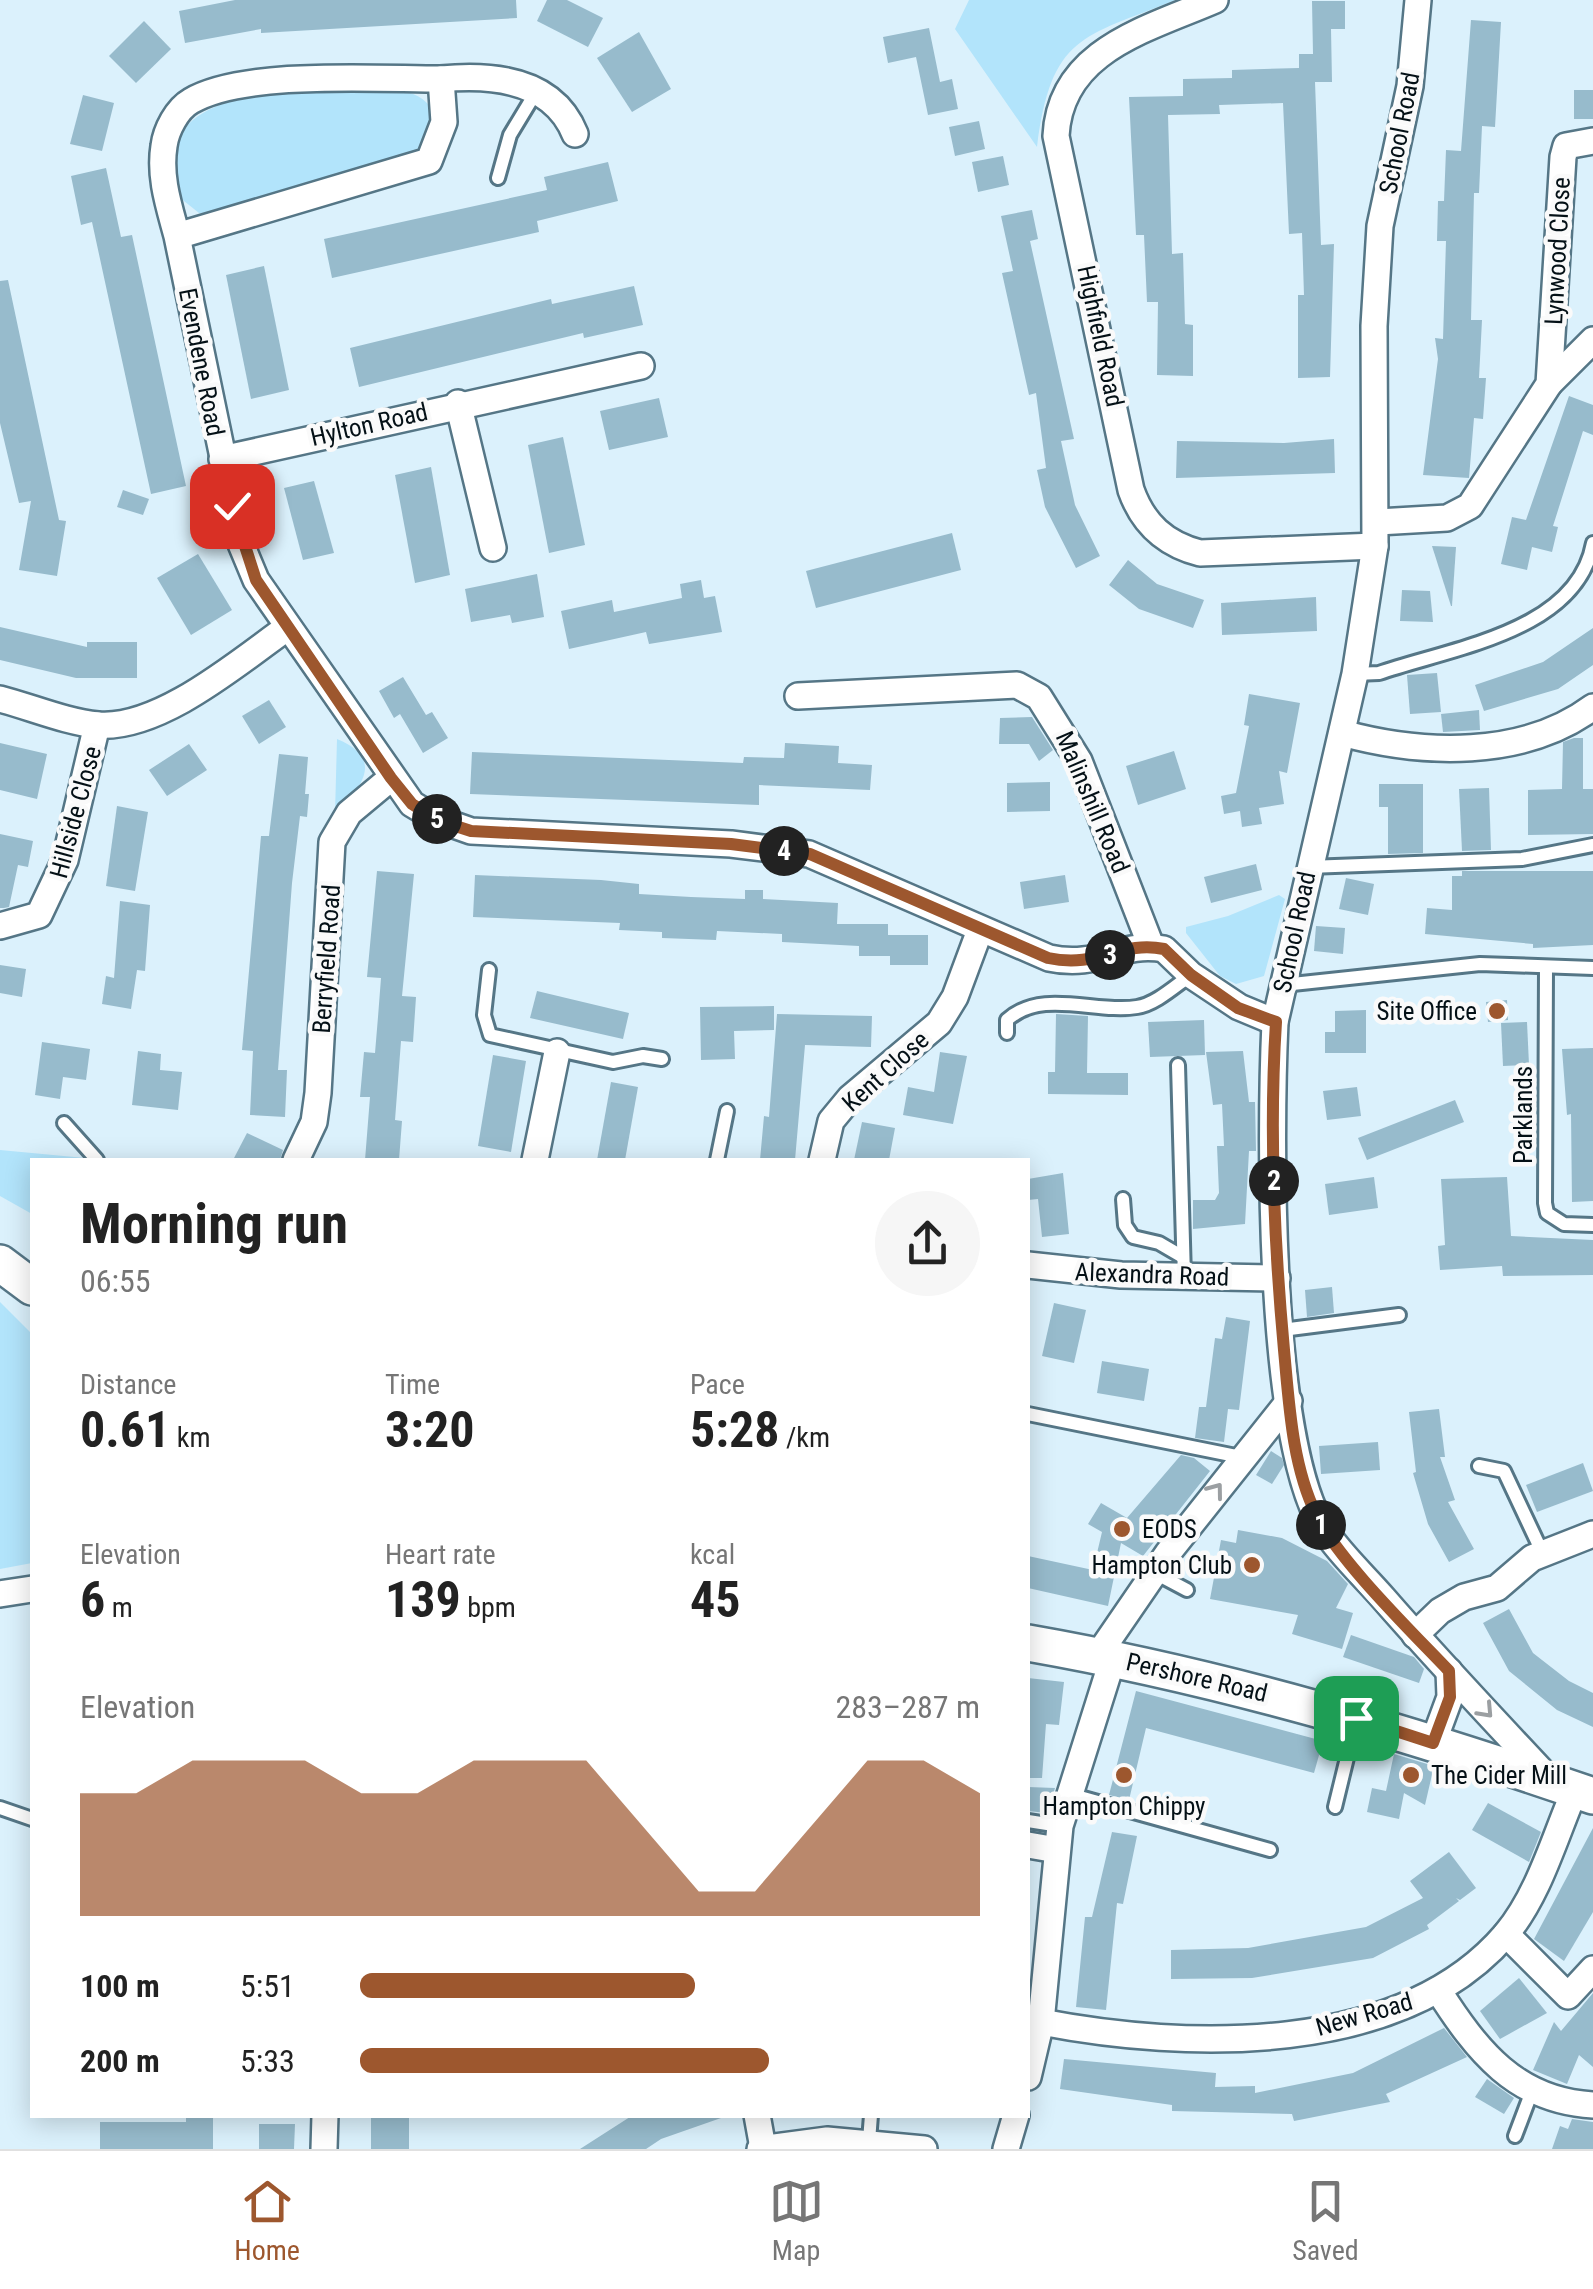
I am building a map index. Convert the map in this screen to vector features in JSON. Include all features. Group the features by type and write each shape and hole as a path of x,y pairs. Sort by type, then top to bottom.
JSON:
{"main road":[{"path":"0,1263 30,1286"},
{"name":"Pershore Road","path":"1030,1642 1356,1718 1573,1789"}],"street":[{"name":"Highfield Road","path":"1215,0 1125,38 1082,67 1057,113 1056,136 1131,490 1151,527 1185,549 1200,553 1377,534"},
{"name":"School Road","path":"1418,0 1410,86 1380,226 1374,326 1377,534 1342,734 1308,867 1276,1022 1272,1080 1277,1278 1289,1402 1300,1466 1325,1532 1449,1671 1573,1789"},
{"name":"Evendene Road","path":"575,134 568,117 536,92 501,77 441,78 224,86 187,102 172,122 164,145 163,184 241,544 256,580 391,778 412,804 437,820 471,831 731,844 810,854 1048,958 1077,964 1151,946"},
{"path":"177,236 429,161 444,122 441,78"},
{"name":"Lynwood Close","path":"1549,384 1563,157 1566,146 1593,141"},
{"name":"Lynwood Close","path":"1377,534 1447,518 1470,506 1549,384 1593,340"},
{"name":"Hylton Road","path":"222,459 458,403 641,366"},
{"name":"Hylton Road","path":"458,403 493,548"},
{"path":"0,699 97,725 158,713 288,627"},
{"name":"Malinshill Road","path":"798,696 1017,685 1039,697 1079,761 1151,946"},
{"path":"1342,734 1402,747 1452,749 1535,736 1593,708"},
{"name":"Hillside Close","path":"0,926 40,915 54,890 97,725"},
{"name":"Berryfield Road","path":"297,1158 314,1122 318,1093 332,842 349,813 391,778"},
{"name":"Kent Close","path":"822,1158 830,1121 850,1098 939,1023 955,997 980,930"},
{"path":"1151,946 1164,949 1191,975 1238,1008 1276,1022"},
{"path":"535,1158 557,1052"},
{"name":"Alexandra Road","path":"1030,1265 1184,1267 1277,1278"},
{"path":"1030,2069 1041,2022 1058,1838 1105,1657 1154,1573 1241,1457 1289,1402"},
{"path":"1416,1635 1440,1611 1496,1588 1543,1554 1590,1541"},
{"path":"0,1594 30,1589"},
{"path":"1433,1743 1450,1697 1449,1671"},
{"name":"New Road","path":"1041,2022 1169,2037 1252,2037 1348,2023 1438,1990 1506,1934 1530,1894 1573,1789"},
{"path":"1030,1845 1058,1838"},
{"path":"1506,1934 1568,1996 1593,1969"},
{"path":"1438,1990 1481,2054 1532,2091 1567,2103 1593,2105"},
{"path":"324,2149 326,2118"},
{"path":"757,2118 762,2149 869,2141 924,2149"},
{"path":"1006,2149 1015,2118"}],"lane":[{"path":"498,178 502,154 536,92"},
{"path":"1354,674 1379,673 1532,620 1568,593 1589,565 1593,543"},
{"path":"1308,867 1522,859 1593,845"},
{"path":"1281,985 1480,964 1593,968"},
{"name":"Parklands","path":"1546,968 1545,1202 1548,1213 1564,1224 1593,1225"},
{"path":"489,970 484,1015 490,1035 613,1062 642,1056 662,1059"},
{"path":"1006,1033 1007,1020 1023,1010 1061,1004 1135,1008 1191,975"},
{"path":"1178,1066 1184,1267"},
{"path":"717,1158 727,1111"},
{"path":"64,1123 95,1158"},
{"path":"1123,1199 1125,1225 1133,1237 1159,1243 1184,1267"},
{"path":"1282,1330 1399,1315"},
{"path":"1030,1414 1241,1457"},
{"path":"1479,1466 1504,1471 1543,1554"},
{"path":"1154,1573 1188,1590"},
{"path":"1335,1807 1356,1718"},
{"path":"1069,1794 1270,1850"},
{"path":"0,1808 30,1818"},
{"path":"1030,1823 1058,1838"},
{"path":"1516,2136 1532,2091"},
{"path":"869,2141 871,2118"}],"shaded area":[{"path":"969,0 1176,0 1117,23 1076,46 1051,82 1037,147 955,29"},
{"path":"380,88 410,93 428,105 432,125 419,154 216,214 199,213 179,197 175,150 185,128 205,112 262,95"},
{"path":"337,739 352,747 365,765 360,784 335,814"},
{"path":"1279,895 1285,899 1264,976 1236,984 1220,976 1186,933 1186,927 1228,916"},
{"path":"0,1150 85,1158 30,1158 30,1213 0,1196"},
{"path":"0,1302 30,1332 30,1563 0,1569"}],"building":[{"path":"235,0 516,0 517,18 261,33 261,29 185,43 179,11"},
{"path":"547,0 567,0 603,18 588,47 537,21"},
{"path":"1312,1 1345,1 1345,29 1331,29 1332,82 1315,82 1321,245 1334,244 1330,377 1298,378 1298,295 1304,295 1302,233 1289,234 1283,103 1219,105 1220,114 1168,115 1172,254 1183,253 1185,324 1193,325 1193,376 1157,375 1158,302 1147,302 1144,235 1136,235 1129,97 1183,96 1183,79 1232,78 1232,70 1299,68 1299,54 1313,54"},
{"path":"1471,20 1501,22 1495,127 1482,126 1479,193 1474,193 1471,320 1482,320 1479,378 1486,378 1483,419 1474,418 1469,478 1423,475 1438,359 1435,338 1443,339 1446,241 1437,241 1438,201 1444,201 1446,150 1461,151"},
{"path":"144,21 171,49 136,83 109,56"},
{"path":"929,28 940,82 952,79 958,109 928,115 916,57 888,63 883,37"},
{"path":"639,32 671,89 632,112 597,58"},
{"path":"1574,90 1593,90 1593,119 1574,119"},
{"path":"83,95 114,103 102,151 70,144"},
{"path":"979,121 985,149 955,156 949,127"},
{"path":"1003,156 1009,185 978,192 972,162"},
{"path":"608,162 618,201 537,221 539,232 332,278 324,239 547,190 544,177"},
{"path":"106,168 121,237 132,235 186,486 151,494 92,222 81,225 71,176"},
{"path":"1032,210 1038,239 1030,241 1074,439 1061,441 1075,505 1100,556 1076,568 1045,507 1037,470 1046,468 1036,393 1029,395 1002,273 1013,271 1001,216"},
{"path":"264,266 289,390 251,399 226,275"},
{"path":"8,280 59,520 66,521 57,576 19,570 31,501 19,503 0,423 0,281"},
{"path":"634,286 643,325 584,338 583,333 359,387 350,348 551,299 552,304"},
{"path":"1569,396 1593,405 1593,435 1583,431 1553,526 1558,527 1552,552 1532,547 1527,570 1501,564 1512,517 1526,520"},
{"path":"659,398 668,437 609,450 600,411"},
{"path":"563,437 585,545 549,553 528,445"},
{"path":"1334,439 1335,473 1176,478 1177,441 1284,443"},
{"path":"431,467 450,575 415,583 395,475"},
{"path":"314,481 334,553 303,560 284,488"},
{"path":"123,490 149,499 143,515 117,507"},
{"path":"952,533 961,570 816,608 806,571"},
{"path":"1432,546 1456,547 1452,606 1451,606"},
{"path":"198,554 232,610 191,635 157,578"},
{"path":"1128,560 1157,584 1204,600 1193,628 1139,609 1109,585"},
{"path":"537,574 544,617 512,623 510,615 471,622 465,589"},
{"path":"701,580 704,598 715,596 722,632 649,644 646,632 569,649 561,611 612,600 614,612 682,598 680,584"},
{"path":"1402,590 1430,591 1433,622 1400,621"},
{"path":"1316,597 1317,631 1222,635 1221,603"},
{"path":"0,627 87,647 87,642 137,642 137,678 76,678 0,660"},
{"path":"1593,628 1593,665 1558,689 1484,711 1475,685 1543,662"},
{"path":"1437,673 1441,712 1410,714 1407,675"},
{"path":"403,677 426,715 432,712 448,738 423,753 400,714 394,718 379,691"},
{"path":"1249,694 1300,703 1287,773 1279,771 1284,804 1259,808 1262,824 1242,827 1240,811 1224,814 1221,796 1236,793 1249,726 1244,725"},
{"path":"269,700 286,727 259,744 242,716"},
{"path":"1479,710 1480,730 1443,732 1441,714"},
{"path":"1032,717 1053,750 1039,761 1029,744 999,744 1000,718"},
{"path":"1583,738 1583,789 1593,789 1593,834 1528,835 1528,790 1562,789 1563,742"},
{"path":"0,743 47,754 37,799 0,790"},
{"path":"785,743 839,746 838,763 872,765 870,790 759,785 759,805 470,794 472,752 743,763 744,757 784,758"},
{"path":"189,744 207,770 167,796 149,770"},
{"path":"1174,751 1186,789 1138,805 1126,766"},
{"path":"279,754 308,757 305,794 309,794 307,817 300,816 292,883 278,1070 287,1070 285,1117 250,1115 253,1051 242,1050 261,836 269,836"},
{"path":"1050,782 1050,811 1007,812 1007,783"},
{"path":"1379,784 1423,784 1423,853 1388,854 1388,807 1379,807"},
{"path":"1489,788 1491,850 1462,851 1459,789"},
{"path":"117,806 148,812 135,891 106,886"},
{"path":"0,834 33,841 28,867 18,865 9,907 4,908 0,908"},
{"path":"1256,864 1262,890 1211,903 1204,877"},
{"path":"377,871 414,874 402,996 416,997 413,1042 401,1041 395,1120 402,1121 399,1158 365,1158 370,1097 360,1097 364,1052 375,1053 381,978 367,977"},
{"path":"1462,871 1593,871 1593,945 1533,948 1533,944 1425,934 1427,908 1452,910 1452,876 1462,876"},
{"path":"475,875 601,880 639,884 639,894 691,897 745,899 745,890 763,890 763,899 838,903 837,924 888,924 888,935 928,935 928,965 890,965 890,956 859,956 859,946 782,942 782,934 717,931 716,940 662,938 662,932 619,930 620,923 473,917"},
{"path":"1065,875 1069,902 1024,909 1020,882"},
{"path":"1346,878 1374,884 1368,915 1339,909"},
{"path":"120,901 150,905 145,971 137,970 131,1009 102,1004 106,976 114,978"},
{"path":"1316,926 1345,928 1343,954 1314,951"},
{"path":"0,965 26,969 22,997 0,993"},
{"path":"537,991 629,1013 623,1039 530,1018"},
{"name":"Site Office","path":"1507,1000 1508,1020 1488,1022 1486,1002"},
{"path":"774,1006 774,1030 734,1031 735,1059 701,1060 700,1007"},
{"path":"1366,1010 1366,1053 1325,1053 1325,1032 1335,1032 1335,1011"},
{"path":"777,1014 872,1016 871,1047 805,1045 795,1158 760,1158 764,1116 769,1117"},
{"path":"1056,1014 1088,1016 1087,1073 1128,1073 1128,1095 1048,1094 1048,1072 1055,1072"},
{"path":"1204,1020 1205,1055 1150,1057 1148,1022"},
{"path":"1527,1022 1529,1065 1503,1066 1501,1023"},
{"path":"42,1042 90,1049 86,1080 63,1077 60,1099 35,1095"},
{"path":"1593,1048 1593,1201 1572,1202 1571,1114 1567,1115 1562,1049"},
{"path":"138,1051 161,1054 160,1070 182,1072 178,1110 132,1105"},
{"path":"1243,1051 1249,1102 1255,1102 1256,1151 1249,1151 1245,1224 1193,1229 1193,1200 1215,1200 1219,1193 1217,1146 1224,1146 1222,1104 1213,1105 1206,1052"},
{"path":"940,1052 967,1056 953,1124 903,1115 908,1087 934,1092"},
{"path":"493,1055 526,1061 511,1152 478,1146"},
{"path":"611,1082 638,1087 625,1158 597,1158"},
{"path":"1357,1087 1361,1116 1327,1120 1323,1091"},
{"path":"1455,1100 1464,1122 1367,1160 1358,1138"},
{"path":"862,1122 895,1128 889,1158 854,1158"},
{"path":"247,1133 283,1150 281,1158 234,1158"},
{"path":"1063,1173 1069,1234 1042,1237 1038,1199 1030,1200 1030,1179"},
{"path":"1374,1177 1378,1208 1329,1215 1325,1184"},
{"path":"1507,1177 1511,1236 1593,1240 1593,1275 1503,1276 1502,1266 1440,1270 1438,1246 1445,1245 1441,1179"},
{"path":"1332,1287 1334,1313 1307,1317 1305,1290"},
{"path":"1054,1303 1086,1310 1074,1363 1042,1356"},
{"path":"1226,1317 1250,1321 1239,1410 1228,1409 1224,1442 1195,1438 1199,1407 1206,1407 1215,1338 1222,1339"},
{"path":"1102,1361 1149,1369 1144,1401 1097,1393"},
{"path":"1439,1409 1445,1457 1440,1457 1455,1500 1448,1502 1474,1549 1449,1562 1428,1524 1413,1473 1416,1472 1409,1412"},
{"path":"1378,1442 1380,1470 1321,1474 1319,1446"},
{"path":"1271,1451 1282,1458 1284,1465 1272,1484 1256,1475"},
{"path":"1181,1455 1194,1458 1210,1471 1143,1556 1121,1543 1108,1606 1030,1588 1030,1556 1093,1570 1102,1532 1088,1524 1101,1503 1127,1518"},
{"path":"1583,1463 1593,1491 1537,1512 1526,1485"},
{"path":"1238,1530 1282,1538 1327,1561 1348,1584 1336,1608 1353,1613 1342,1649 1292,1634 1298,1615 1210,1599 1221,1540 1236,1543"},
{"path":"1509,1609 1533,1653 1569,1681 1593,1693 1593,1727 1557,1710 1509,1671 1483,1623"},
{"path":"1351,1635 1414,1657 1424,1669 1419,1683 1343,1657"},
{"path":"1030,1678 1064,1682 1059,1725 1046,1724 1042,1778 1030,1778"},
{"path":"1136,1691 1323,1741 1314,1773 1146,1728 1129,1800 1109,1795"},
{"name":"The Cider Mill","path":"1394,1754 1434,1766 1425,1805 1404,1793 1399,1819 1367,1812 1372,1788 1386,1791"},
{"path":"1030,1787 1055,1788 1047,1813 1030,1811"},
{"path":"1488,1803 1541,1832 1529,1862 1472,1830"},
{"path":"1593,1828 1593,1912 1564,1961 1534,1939"},
{"path":"1112,1832 1137,1836 1123,1904 1117,1903 1106,2010 1076,2007 1085,1917 1092,1917"},
{"path":"1449,1852 1476,1888 1460,1900 1456,1898 1459,1901 1427,1925 1429,1929 1373,1958 1252,1978 1171,1979 1171,1950 1248,1948 1366,1927 1423,1898 1410,1881"},
{"path":"1519,1978 1547,2013 1500,2039 1480,2011"},
{"path":"1593,1993 1593,2067 1579,2055 1567,2084 1533,2070 1554,2022 1561,2031"},
{"path":"1444,2028 1467,2057 1386,2094 1390,2102 1294,2121 1292,2114 1172,2111 1172,2105 1060,2089 1064,2059 1216,2073 1215,2087 1255,2086 1255,2093 1353,2073"},
{"path":"1487,2079 1514,2098 1504,2114 1475,2097"},
{"path":"186,2118 213,2118 213,2149 100,2149 100,2122 186,2122"},
{"path":"371,2118 409,2118 409,2149 371,2149"},
{"path":"628,2118 721,2118 661,2139 646,2149 580,2149"},
{"path":"1572,2119 1593,2122 1593,2149 1552,2149 1560,2126 1568,2129"},
{"path":"259,2124 295,2124 294,2149 259,2149"}],"place":[{"name":"Site Office","path":"1497,1011"},
{"name":"EODS","path":"1122,1529"},
{"name":"Hampton Club","path":"1252,1565"},
{"name":"Hampton Chippy","path":"1124,1775"},
{"name":"The Cider Mill","path":"1411,1775"}],"route":[{"path":"232,506 241,544 256,580 391,778 412,804 437,820 471,831 731,844 810,854 1048,958 1077,964 1131,948 1164,949 1191,975 1238,1008 1276,1022 1272,1080 1277,1278 1289,1402 1300,1466 1325,1532 1449,1671 1450,1697 1433,1743 1356,1718"}]}
